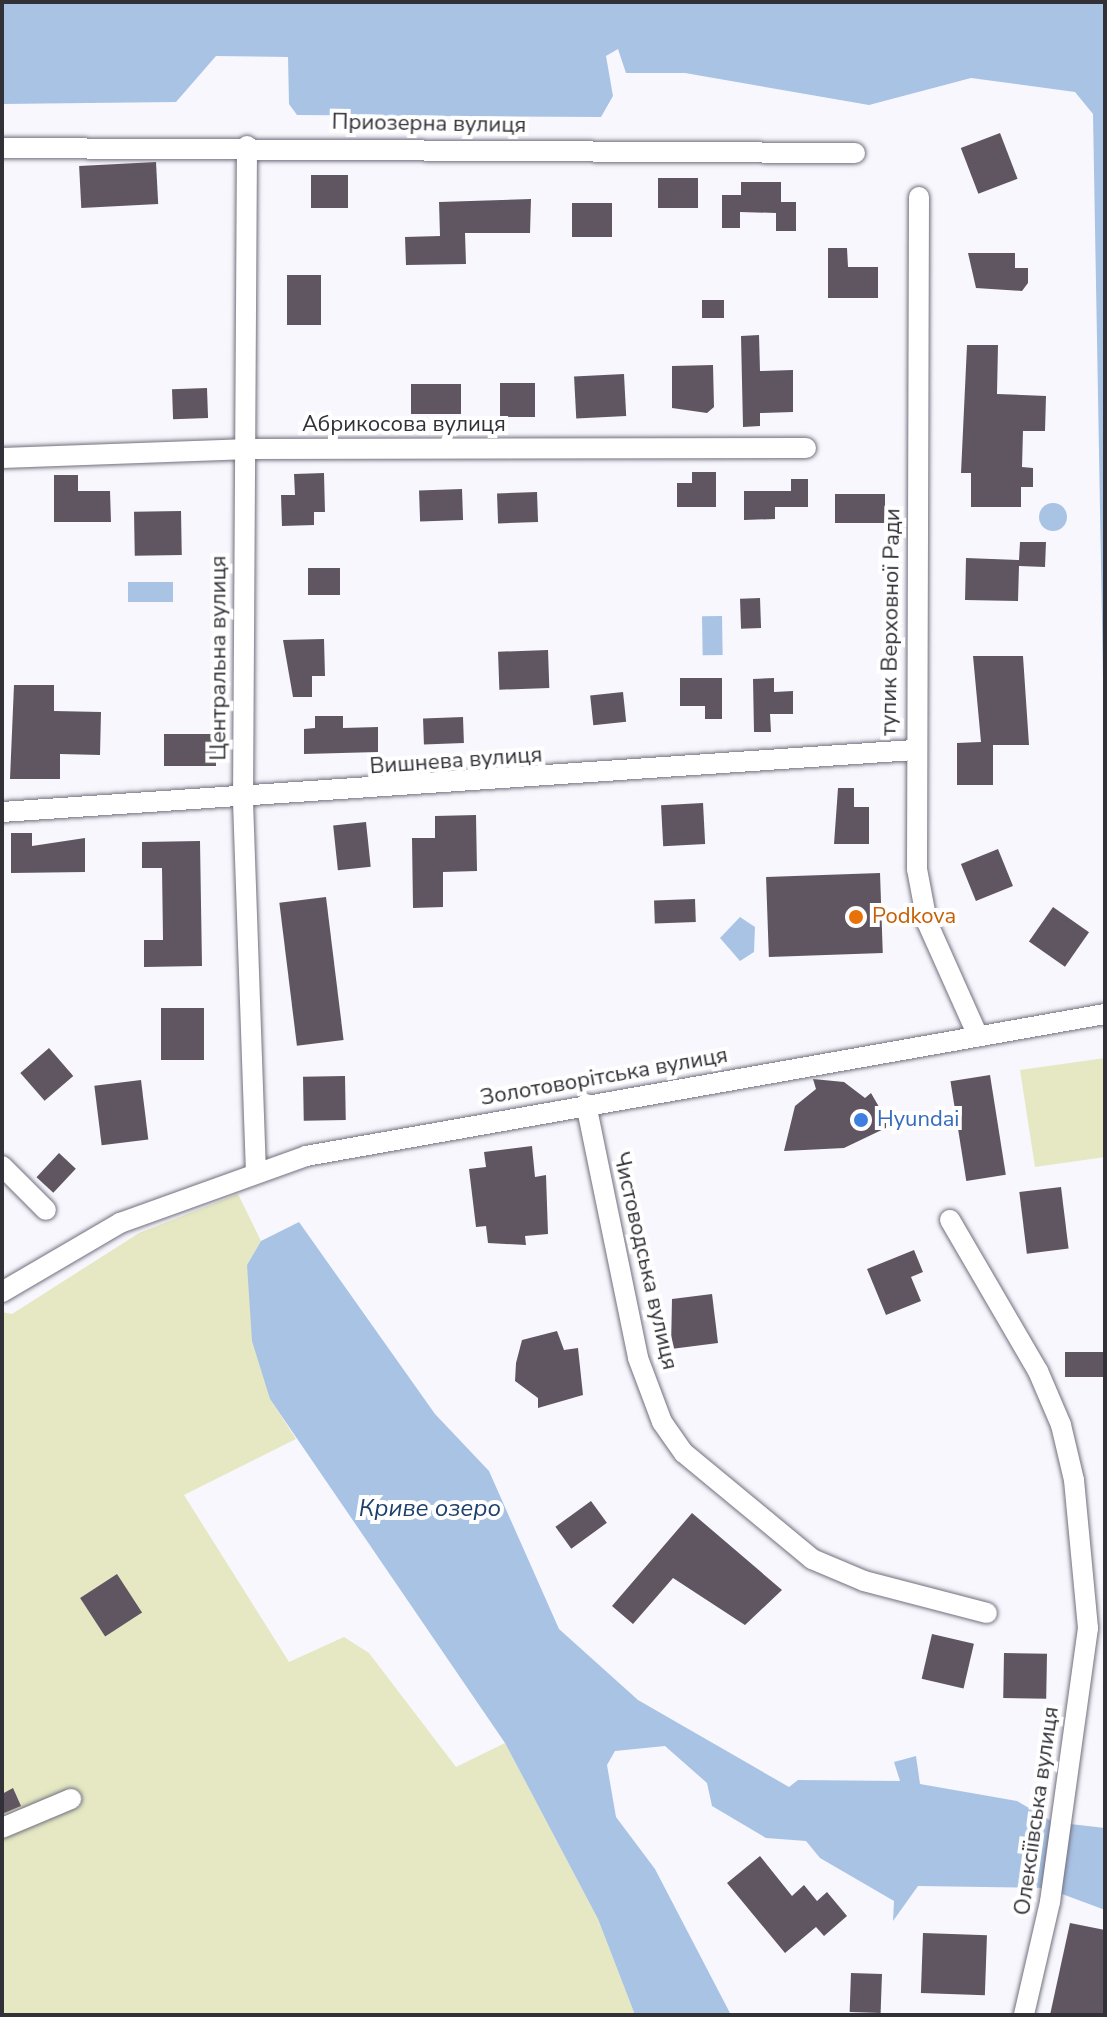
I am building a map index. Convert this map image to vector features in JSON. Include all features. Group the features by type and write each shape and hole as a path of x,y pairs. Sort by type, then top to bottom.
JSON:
{"street":[{"name":"Приозерна вулиця","path":"2,148 247,146 855,153"},
{"name":"Центральна вулиця","path":"247,146 243,801 256,1169"},
{"name":"тупик Верховної Ради","path":"919,197 913,750 927,922 978,1036"},
{"name":"Абрикосова вулиця","path":"2,458 243,449 806,448"},
{"name":"Вишнева вулиця","path":"2,812 243,801 913,750"},
{"name":"Золотоворітська вулиця","path":"2,1292 120,1223 256,1169 586,1104 1105,1014"},
{"name":"Чистоводська вулиця","path":"586,1104 638,1358 662,1422 684,1453 812,1559 878,1586 987,1613"},
{"path":"2,1166 46,1210"},
{"name":"Олексіївська вулиця","path":"950,1220 1038,1371 1061,1425 1074,1480 1097,1628 1060,1812 1050,1902 1024,2015"},
{"path":"2,1828 71,1799"}],"green space":[{"path":"1105,1058 1105,1157 1035,1167 1020,1070"},
{"path":"238,1194 261,1241 247,1265 270,1399 296,1439 184,1495 289,1662 344,1637 369,1653 456,1767 505,1743 598,1919 635,2015 2,2015 2,1312 12,1314 139,1233"}],"water":[{"path":"2,2 1105,2 1105,792 1093,114 1075,92 971,78 869,105 685,73 626,73 618,49 606,56 613,96 601,117 297,115 289,104 288,57 216,56 176,102 2,104"},
{"path":"1053,503 1063,507 1067,517 1063,527 1053,531 1043,527 1039,517 1043,507"},
{"path":"128,582 173,582 173,602 128,602"},
{"path":"702,616 722,616 723,655 703,655"},
{"path":"740,917 755,927 754,952 740,961 720,938"},
{"name":"Криве озеро","path":"299,1222 435,1414 489,1471 559,1629 638,1700 789,1787 798,1780 900,1781 894,1762 916,1756 920,1784 1017,1801 1053,1822 1105,1828 1105,1910 1046,1888 918,1886 893,1921 894,1901 820,1858 806,1841 766,1838 712,1806 707,1783 665,1746 615,1751 607,1765 616,1817 655,1869 731,2015 635,2015 598,1919 505,1743 270,1399 252,1341 247,1265 261,1241"}],"building":[{"path":"1000,133 1018,179 978,194 961,148"},
{"path":"156,162 158,204 81,208 79,166"},
{"path":"311,175 348,175 348,208 311,208"},
{"path":"658,178 698,178 698,208 658,208"},
{"path":"741,182 781,182 781,202 796,202 796,231 776,231 776,213 740,212 740,228 722,228 722,195 741,195"},
{"path":"531,199 530,233 465,233 466,264 406,265 405,237 440,236 439,202"},
{"path":"572,203 612,203 612,237 572,237"},
{"path":"828,248 847,248 848,267 878,267 878,298 828,298"},
{"path":"968,253 1015,253 1015,268 1028,268 1028,283 1022,291 976,288"},
{"path":"287,275 321,275 321,325 287,325"},
{"path":"702,300 724,300 724,318 702,318"},
{"path":"759,335 760,371 793,370 793,412 760,413 760,426 743,427 741,336"},
{"path":"967,345 998,345 997,394 1046,396 1045,431 1023,431 1022,467 1033,468 1033,487 1021,487 1021,507 971,507 971,473 961,473"},
{"path":"713,365 714,407 707,413 672,408 672,366"},
{"path":"624,374 626,416 576,419 574,377"},
{"path":"500,383 535,383 535,417 500,417"},
{"path":"411,384 461,384 461,414 411,414"},
{"path":"207,388 208,418 173,419 172,389"},
{"path":"692,472 716,472 716,507 677,507 677,483 692,483"},
{"path":"324,473 325,512 314,512 314,525 282,526 281,495 295,495 294,474"},
{"path":"54,475 78,475 78,491 110,491 111,522 54,522"},
{"path":"791,479 808,479 808,507 775,507 775,519 744,520 744,491 791,491"},
{"path":"462,489 463,520 420,521 419,491"},
{"path":"537,492 538,522 498,523 497,493"},
{"path":"835,494 885,494 885,523 835,523"},
{"path":"181,511 182,555 135,556 134,512"},
{"path":"1020,542 1046,542 1045,567 1019,566 1018,601 965,600 966,558 1019,560"},
{"path":"308,568 340,568 340,595 308,595"},
{"path":"760,598 761,628 741,629 740,599"},
{"path":"324,639 325,676 312,676 312,697 293,697 283,640"},
{"path":"548,650 549,688 499,690 498,652"},
{"path":"973,656 1023,656 1029,745 993,745 993,785 957,785 957,743 981,742"},
{"path":"680,678 722,678 722,719 705,719 705,706 680,706"},
{"path":"774,678 774,692 793,691 793,714 770,714 771,732 754,732 753,679"},
{"path":"14,685 54,685 54,711 101,712 100,755 60,754 60,779 10,779"},
{"path":"623,692 626,722 593,725 590,695"},
{"path":"315,716 343,716 343,728 378,727 378,752 304,754 304,729 315,728"},
{"path":"463,717 464,743 424,744 423,718"},
{"path":"164,734 216,734 216,766 164,766"},
{"path":"838,788 854,788 854,807 869,807 869,844 834,844"},
{"path":"703,803 705,844 663,846 661,805"},
{"path":"476,815 477,871 443,872 443,907 413,908 412,838 435,838 435,816"},
{"path":"366,822 371,867 338,870 333,825"},
{"path":"11,833 32,833 32,846 85,838 85,872 11,873"},
{"path":"200,841 202,966 144,967 144,940 163,940 162,868 142,868 142,842"},
{"path":"998,849 1013,886 976,901 961,864"},
{"path":"880,873 883,953 769,957 766,877"},
{"path":"326,897 344,1040 297,1046 279,903"},
{"path":"695,899 696,922 655,923 654,900"},
{"path":"1053,907 1089,932 1065,967 1029,941"},
{"path":"161,1008 204,1008 204,1060 161,1060"},
{"path":"49,1048 73,1076 45,1101 20,1073"},
{"path":"990,1075 1006,1175 966,1181 950,1081"},
{"path":"345,1076 346,1120 304,1121 303,1077"},
{"path":"813,1079 844,1082 865,1098 871,1093 890,1126 844,1148 784,1151 795,1106 816,1089"},
{"path":"141,1080 148,1140 102,1145 94,1086"},
{"path":"532,1146 535,1177 546,1175 548,1234 525,1236 526,1245 488,1243 486,1226 476,1227 469,1169 486,1167 484,1152"},
{"path":"59,1153 76,1169 53,1193 36,1177"},
{"path":"1061,1187 1069,1249 1027,1254 1019,1192"},
{"path":"914,1250 923,1272 911,1277 921,1301 886,1315 867,1269"},
{"path":"712,1294 718,1343 671,1349 672,1299"},
{"path":"557,1331 564,1350 578,1348 583,1395 538,1408 538,1398 515,1381 516,1363 522,1340"},
{"path":"1065,1352 1105,1352 1105,1377 1065,1377"},
{"path":"591,1501 607,1523 571,1549 555,1527"},
{"path":"692,1513 782,1590 745,1625 673,1578 633,1624 612,1606"},
{"path":"117,1574 142,1613 105,1637 80,1598"},
{"path":"932,1634 974,1644 964,1688 922,1679"},
{"path":"1004,1653 1047,1654 1046,1699 1003,1698"},
{"path":"13,1788 21,1806 2,1814 2,1794"},
{"path":"760,1856 792,1896 804,1885 817,1901 827,1892 847,1916 824,1936 816,1927 785,1953 727,1883"},
{"path":"1070,1923 1105,1930 1105,2015 1050,2015"},
{"path":"923,1933 987,1935 985,1995 921,1993"},
{"path":"851,1973 882,1974 881,2013 850,2012"}],"place":[{"name":"Podkova","path":"856,917"},
{"name":"Hyundai","path":"861,1120"}]}
